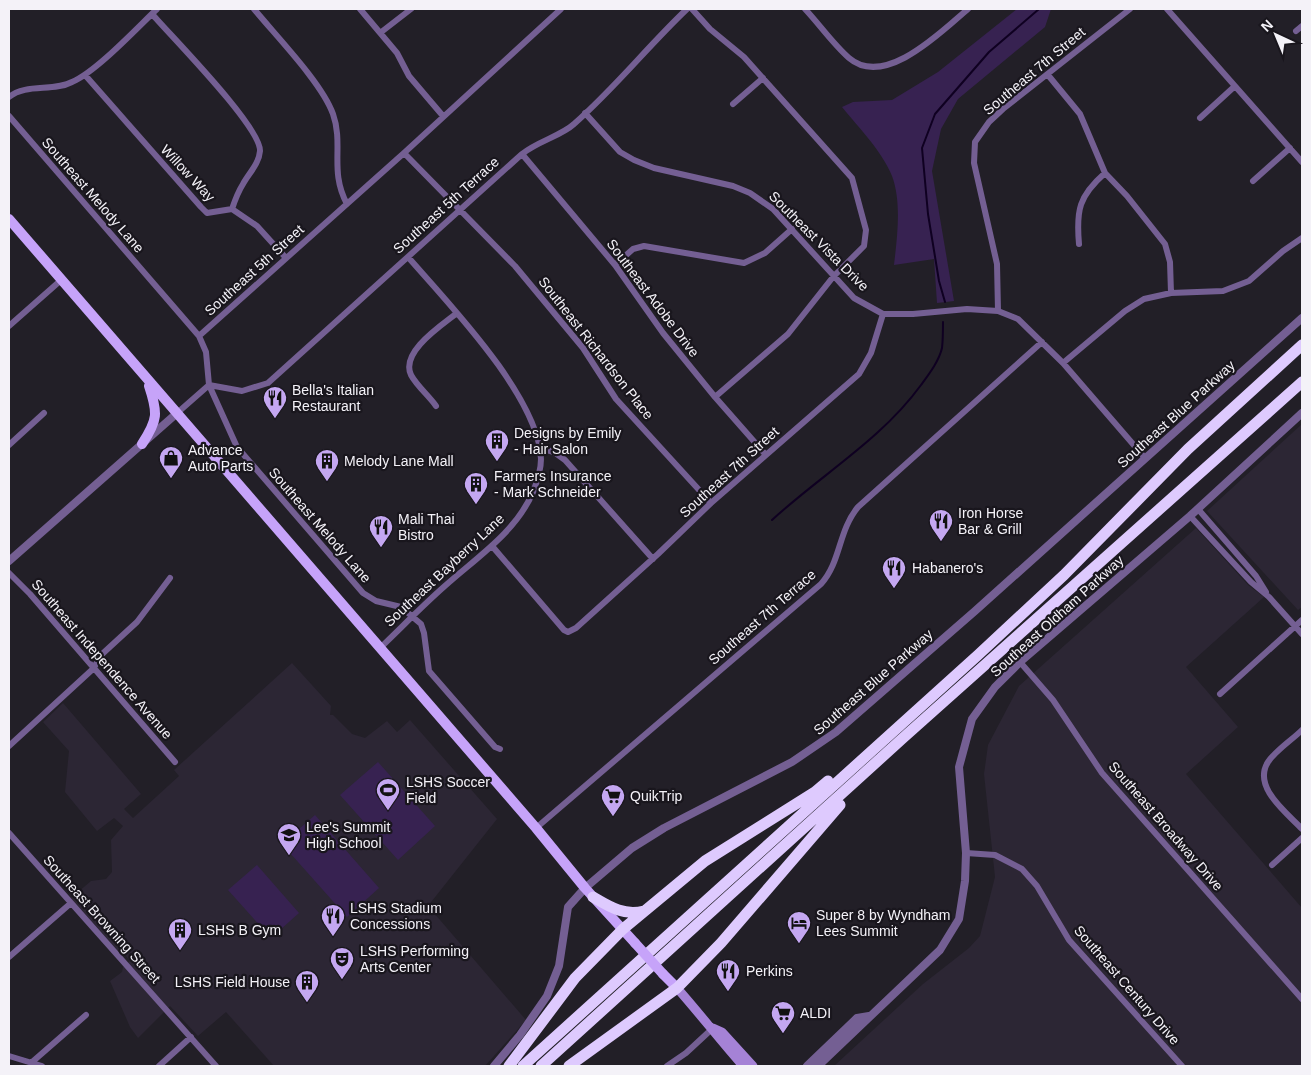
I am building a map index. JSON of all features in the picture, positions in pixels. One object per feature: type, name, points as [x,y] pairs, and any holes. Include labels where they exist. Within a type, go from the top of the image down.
[{"type":"highway","points":[[523,1066],[993,642],[1069,569],[1188,449],[1302,345]]},
{"type":"highway","points":[[541,1066],[903,738],[1302,382]]},
{"type":"highway","points":[[569,1066],[677,988],[721,943],[833,812],[898,749],[903,738]]},
{"type":"highway","points":[[509,1066],[575,978],[623,929],[705,861],[815,792],[869,748],[878,745]]},
{"type":"highway","points":[[593,897],[614,909],[633,914],[646,910]]},
{"type":"main road","points":[[9,219],[60,281],[536,828],[585,888],[677,988],[742,1066]]},
{"type":"main road","points":[[142,444],[154,423],[156,415],[146,380]]},
{"type":"main road","points":[[712,1028],[722,1032],[753,1066]]},
{"type":"street","points":[[254,9],[321,90],[333,114],[337,134],[336,172],[340,191],[347,204]]},
{"type":"street","points":[[360,9],[397,53],[409,76],[443,116]]},
{"type":"street","points":[[380,33],[411,9]]},
{"type":"street","name":"Southeast 5th Street","points":[[199,336],[404,153],[561,9]]},
{"type":"street","name":"Southeast 5th Terrace","points":[[209,385],[242,391],[268,383],[522,154],[534,145],[573,125],[614,86],[664,30],[687,9]]},
{"type":"street","points":[[692,9],[763,78],[852,178],[866,230],[864,246],[833,277],[788,334],[714,397]]},
{"type":"street","points":[[805,9],[850,59],[873,66],[899,62],[965,10]]},
{"type":"street","name":"Southeast 7th Street","points":[[998,311],[997,264],[974,163],[975,142],[989,122],[1003,109],[1130,9]]},
{"type":"street","points":[[1167,9],[1302,162]]},
{"type":"street","points":[[9,97],[20,91],[67,85],[85,75],[155,11],[241,115],[258,139],[260,150],[256,164],[243,183],[232,209]]},
{"type":"street","points":[[1296,31],[1302,26]]},
{"type":"street","name":"Willow Way","points":[[85,75],[207,213],[232,209],[258,226],[286,258]]},
{"type":"street","points":[[1048,75],[1080,114],[1105,173],[1128,196],[1165,244],[1170,262],[1171,293]]},
{"type":"street","points":[[733,104],[763,78]]},
{"type":"street","points":[[1200,118],[1235,86]]},
{"type":"street","name":"Southeast Vista Drive","points":[[585,113],[620,152],[634,160],[654,168],[734,186],[750,192],[773,210],[792,229],[833,277],[854,298],[883,314],[913,314],[967,309],[998,311],[1018,319],[1063,363],[1145,458]]},
{"type":"street","name":"Southeast Melody Lane","points":[[9,116],[199,336]]},
{"type":"street","points":[[1253,181],[1290,148]]},
{"type":"street","name":"Southeast Richardson Place","points":[[404,153],[515,266],[583,348],[616,399],[711,503]]},
{"type":"street","name":"Southeast Adobe Drive","points":[[522,154],[615,265],[663,333],[714,397],[766,455]]},
{"type":"street","points":[[1079,244],[1078,206],[1094,182],[1105,173]]},
{"type":"street","points":[[615,265],[633,249],[644,246],[744,263],[765,253],[792,229]]},
{"type":"street","points":[[1063,363],[1125,311],[1144,299],[1171,293],[1223,291],[1248,281],[1283,251],[1302,238]]},
{"type":"street","name":"Southeast Bayberry Lane","points":[[380,648],[492,546],[521,513],[532,494],[540,469],[539,448],[527,411],[516,391],[457,313],[408,257]]},
{"type":"street","points":[[9,326],[60,281]]},
{"type":"street","points":[[436,406],[412,376],[410,361],[416,348],[457,313]]},
{"type":"street","name":"Southeast 7th Street","points":[[492,546],[561,626],[568,632],[576,628],[653,559],[711,503],[859,374],[871,353],[883,314]]},
{"type":"street","name":"Southeast Blue Parkway","points":[[494,1066],[532,1019],[552,987],[562,952],[568,907],[585,888],[632,848],[664,828],[787,765],[836,732],[976,611],[1302,318]]},
{"type":"street","points":[[9,562],[209,385],[206,352],[199,336]]},
{"type":"street","name":"Southeast 7th Terrace","points":[[536,828],[821,584],[832,569],[844,529],[858,507],[1042,342]]},
{"type":"street","name":"Southeast Melody Lane","points":[[209,385],[237,447],[363,593],[376,602],[401,607],[414,616]]},
{"type":"street","points":[[9,444],[44,413]]},
{"type":"street","name":"Southeast Oldham Parkway","points":[[818,1066],[940,950],[959,919],[965,881],[966,853],[959,767],[972,722],[995,687],[1020,662],[1198,509],[1302,413]]},
{"type":"street","points":[[539,448],[554,452],[565,460],[653,559]]},
{"type":"street","points":[[1198,509],[1256,576],[1269,597]]},
{"type":"street","points":[[1190,516],[1251,582],[1269,597],[1302,634]]},
{"type":"street","name":"Southeast Independence Avenue","points":[[9,574],[30,594],[175,762]]},
{"type":"street","points":[[9,746],[94,668],[100,656],[137,622],[170,578]]},
{"type":"street","points":[[414,616],[424,632],[427,665],[432,675],[495,747],[500,749]]},
{"type":"street","points":[[1220,694],[1302,620]]},
{"type":"street","name":"Southeast Broadway Drive","points":[[1020,662],[1053,700],[1102,773],[1302,999]]},
{"type":"street","points":[[1302,730],[1268,762],[1264,777],[1268,791],[1302,829]]},
{"type":"street","name":"Southeast Browning Street","points":[[9,833],[216,1066]]},
{"type":"street","points":[[1272,865],[1302,838]]},
{"type":"street","name":"Southeast Century Drive","points":[[966,853],[995,855],[1022,869],[1037,886],[1069,940],[1182,1066]]},
{"type":"street","points":[[9,958],[71,904]]},
{"type":"street","points":[[31,1063],[86,1014]]},
{"type":"street","name":"Southeast Oldham Parkway","points":[[807,1066],[857,1018],[869,1016]]},
{"type":"street","points":[[668,1066],[686,1053],[712,1028]]},
{"type":"street","points":[[159,1066],[191,1037]]},
{"type":"street","points":[[9,1056],[42,1066]]},
{"type":"shaded area","points":[[1017,9],[1051,9],[1045,27],[958,99],[941,129],[932,171],[954,301],[937,303],[934,259],[894,265],[898,209],[892,176],[888,167],[863,131],[842,107],[853,102],[892,100],[938,72]]},
{"type":"shaded area","points":[[1302,424],[1302,607],[1298,610],[1207,511]]},
{"type":"shaded area","points":[[1196,528],[1248,585],[1264,597],[1186,667],[1238,727],[1186,774],[1302,908],[1302,1066],[834,1066],[923,984],[969,948],[980,936],[995,877],[984,774],[988,745],[1019,686]]},
{"type":"shaded area","name":"Lee's Summit High School","points":[[292,663],[331,706],[330,715],[333,715],[352,734],[365,738],[387,721],[397,732],[410,720],[497,819],[428,906],[526,1020],[485,1066],[274,1066],[226,1012],[198,1036],[170,1006],[138,1038],[130,1027],[110,981],[122,972],[123,967],[130,961],[121,950],[117,950],[71,898],[91,881],[106,879],[112,872],[111,840],[123,826],[114,818],[97,831],[65,792],[69,751],[43,722],[63,703],[141,794],[124,809],[133,818],[179,776],[174,770]]},
{"type":"shaded area","name":"LSHS Soccer Field","points":[[378,762],[435,826],[398,860],[340,795]]},
{"type":"shaded area","points":[[315,815],[379,888],[347,917],[282,844]]},
{"type":"shaded area","points":[[257,865],[299,913],[271,938],[228,890]]},
{"type":"waterway","points":[[945,302],[939,281],[928,214],[922,148],[935,114],[989,52],[1039,9]]},
{"type":"waterway","points":[[772,520],[869,440],[905,405],[939,358],[942,348],[943,322]]},
{"type":"place","name":"Bella's Italian Restaurant","points":[[275,419]]},
{"type":"place","name":"Designs by Emily - Hair Salon","points":[[497,462]]},
{"type":"place","name":"Advance Auto Parts","points":[[171,479]]},
{"type":"place","name":"Melody Lane Mall","points":[[327,482]]},
{"type":"place","name":"Farmers Insurance - Mark Schneider","points":[[476,505]]},
{"type":"place","name":"Iron Horse Bar & Grill","points":[[941,542]]},
{"type":"place","name":"Mali Thai Bistro","points":[[381,548]]},
{"type":"place","name":"Habanero's","points":[[894,589]]},
{"type":"place","name":"LSHS Soccer Field","points":[[388,811]]},
{"type":"place","name":"QuikTrip","points":[[613,817]]},
{"type":"place","name":"Lee's Summit High School","points":[[289,856]]},
{"type":"place","name":"LSHS Stadium Concessions","points":[[333,937]]},
{"type":"place","name":"Super 8 by Wyndham Lees Summit","points":[[799,944]]},
{"type":"place","name":"LSHS B Gym","points":[[180,951]]},
{"type":"place","name":"LSHS Performing Arts Center","points":[[342,980]]},
{"type":"place","name":"Perkins","points":[[728,992]]},
{"type":"place","name":"LSHS Field House","points":[[307,1003]]},
{"type":"place","name":"ALDI","points":[[783,1034]]}]
